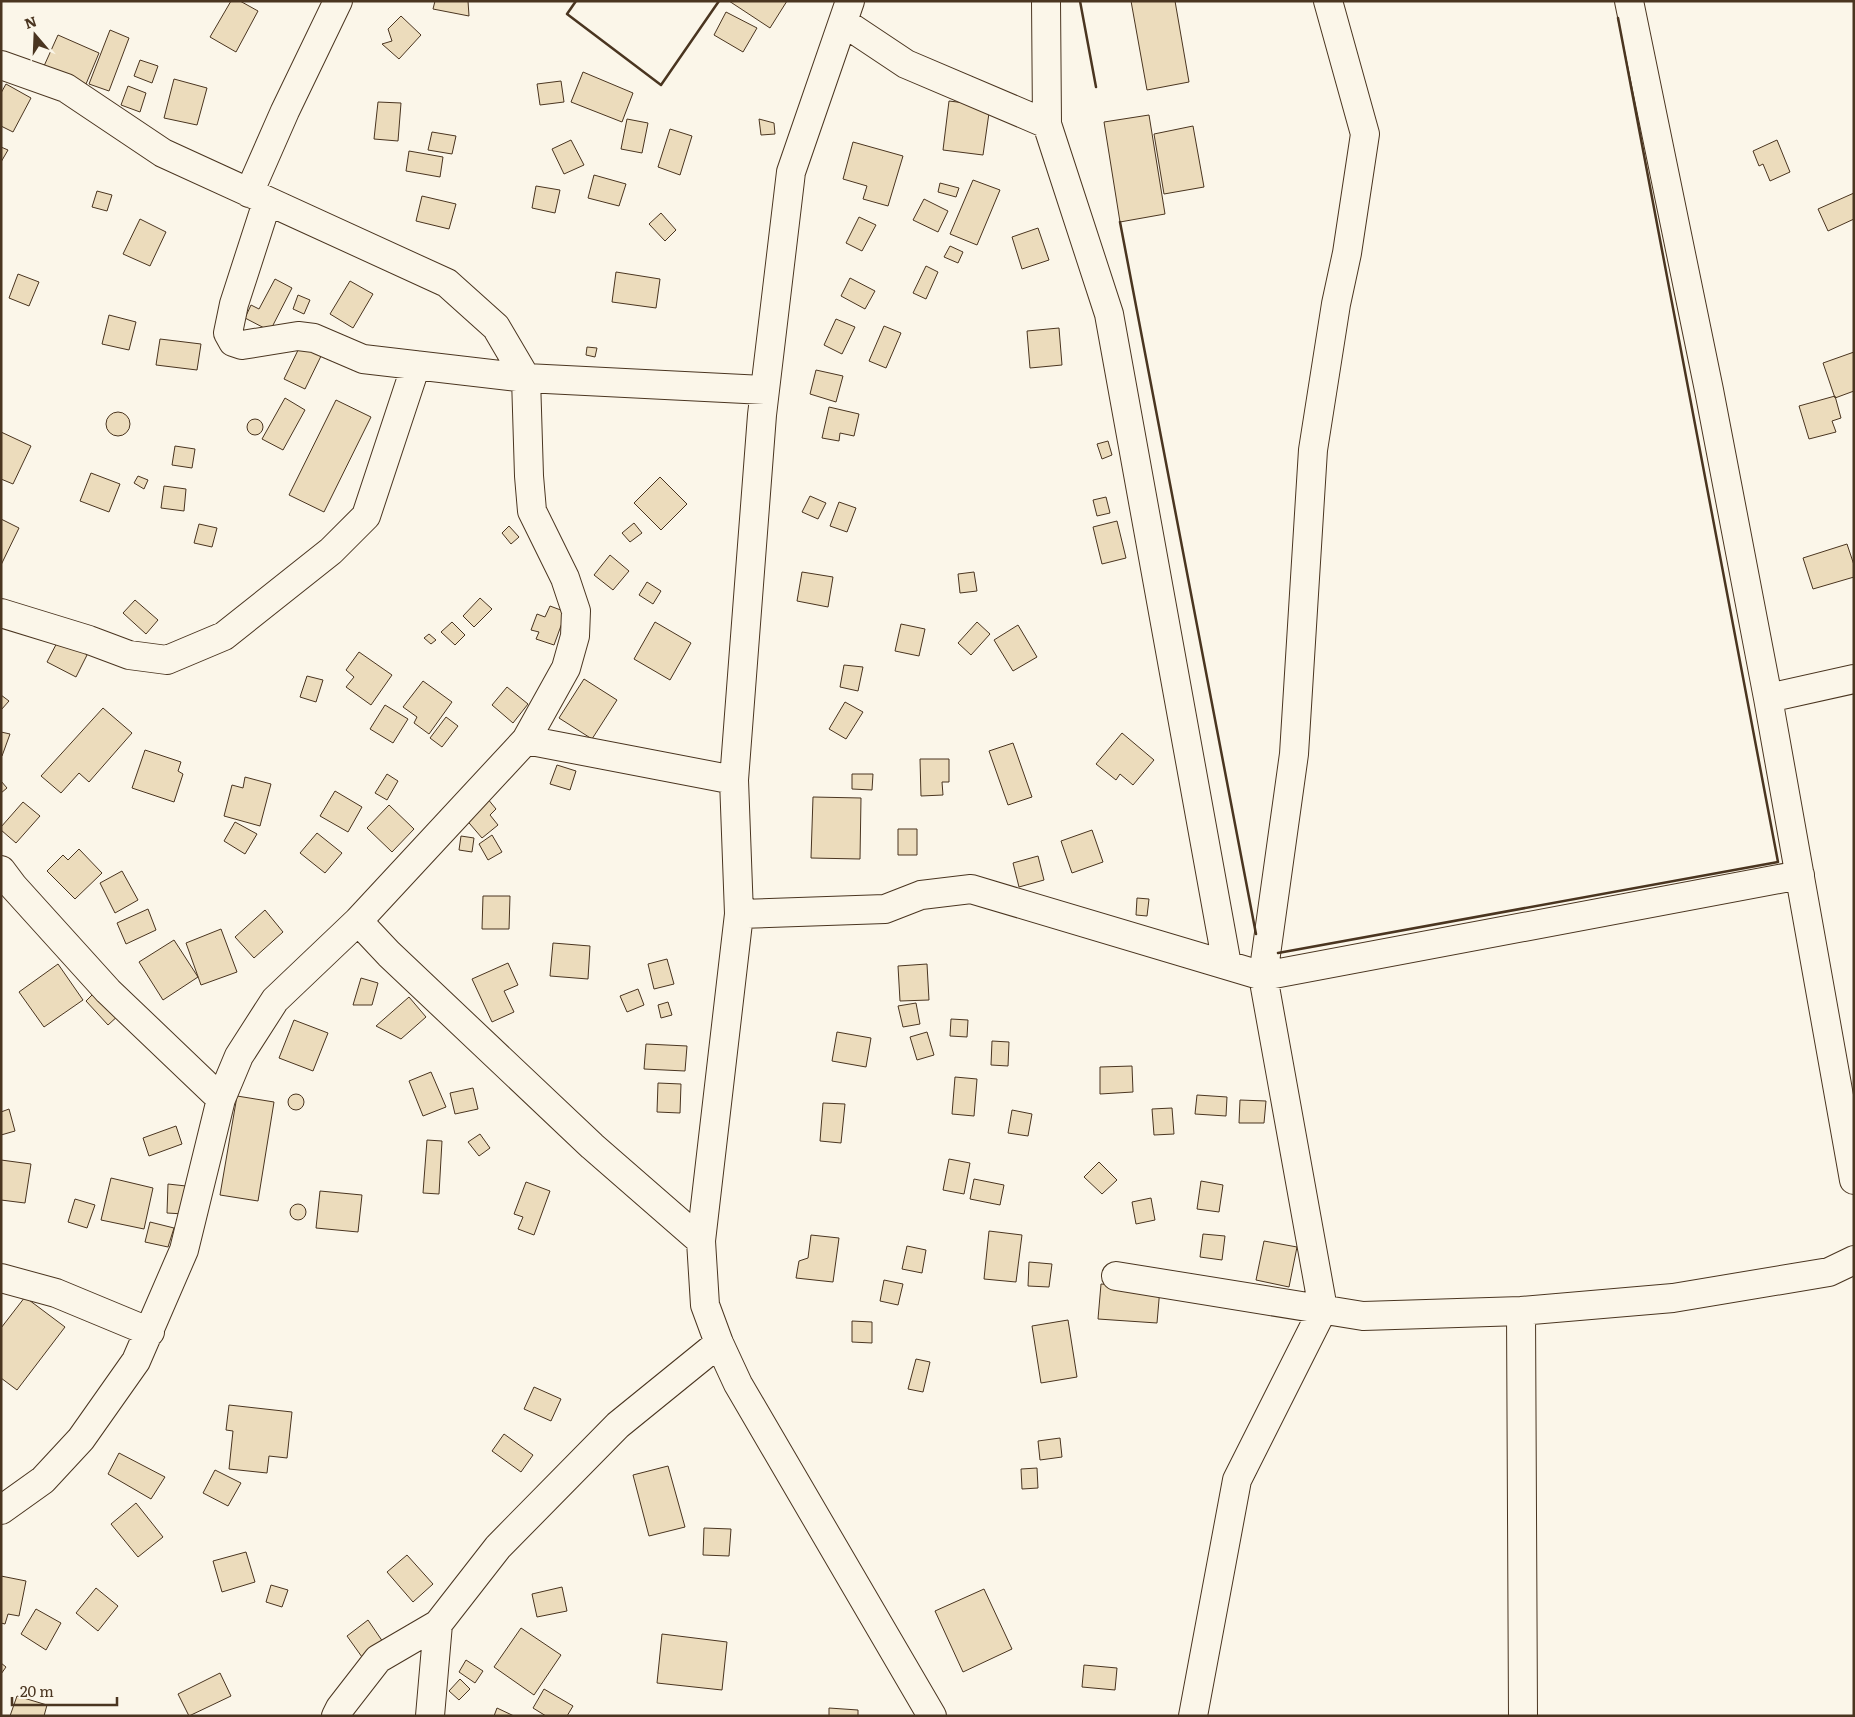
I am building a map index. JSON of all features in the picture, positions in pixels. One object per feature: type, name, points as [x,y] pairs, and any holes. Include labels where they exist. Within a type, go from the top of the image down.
[{"type":"street","points":[[338,1],[285,111],[258,198],[228,333],[233,342],[242,345],[298,336],[314,338],[363,360],[526,378],[765,390]]},
{"type":"street","points":[[1046,1],[1048,124],[1109,314],[1227,965]]},
{"type":"street","points":[[1193,1716],[1238,1480],[1323,1309],[1263,976],[1294,754],[1313,450],[1336,304],[1347,253],[1365,134],[1328,1]]},
{"type":"street","points":[[1629,1],[1705,371],[1768,698],[1853,1168]]},
{"type":"street","points":[[932,1716],[738,1384],[719,1343],[705,1305],[701,1241],[739,914],[734,780],[765,390],[791,172],[846,11],[906,64],[1048,124]]},
{"type":"street","points":[[1,65],[66,88],[163,153],[258,198],[447,282],[496,327],[526,378],[528,476],[532,511],[565,578],[576,611],[575,636],[566,668],[526,740],[358,921],[275,1000],[239,1056],[221,1099],[184,1250],[136,1361],[81,1439],[43,1480],[1,1510]]},
{"type":"street","points":[[1,613],[89,640],[129,655],[167,660],[224,636],[331,551],[366,516],[416,365]]},
{"type":"street","points":[[1768,698],[1854,679]]},
{"type":"street","points":[[526,740],[734,780]]},
{"type":"street","points":[[1,870],[12,886],[108,991],[221,1099]]},
{"type":"street","points":[[739,914],[885,909],[921,896],[971,889],[1263,976],[1800,875]]},
{"type":"street","points":[[358,921],[390,954],[592,1146],[701,1241]]},
{"type":"street","points":[[1116,1276],[1363,1316],[1521,1311],[1673,1298],[1829,1272],[1854,1260]]},
{"type":"street","points":[[1,1278],[56,1293],[150,1332]]},
{"type":"street","points":[[1521,1311],[1523,1716]]},
{"type":"street","points":[[336,1716],[378,1660],[438,1624],[498,1547],[618,1425],[719,1343]]},
{"type":"street","points":[[430,1716],[438,1624]]},
{"type":"building","points":[[231,1],[240,1],[258,11],[236,52],[210,37]]},
{"type":"building","points":[[435,1],[468,1],[469,16],[433,9]]},
{"type":"building","points":[[729,1],[787,1],[770,28]]},
{"type":"building","points":[[1131,1],[1175,1],[1189,82],[1147,90]]},
{"type":"building","points":[[726,12],[757,28],[743,52],[714,35]]},
{"type":"building","points":[[401,16],[421,35],[399,59],[382,44],[392,41],[388,29]]},
{"type":"building","points":[[110,30],[129,38],[109,91],[89,84]]},
{"type":"building","points":[[58,35],[99,53],[86,84],[44,66]]},
{"type":"building","points":[[140,60],[158,66],[152,83],[134,76]]},
{"type":"building","points":[[583,72],[633,93],[622,122],[571,102]]},
{"type":"building","points":[[174,79],[207,88],[197,125],[164,118]]},
{"type":"building","points":[[561,81],[564,102],[540,105],[537,84]]},
{"type":"building","points":[[6,84],[31,98],[13,132],[1,126],[1,93]]},
{"type":"building","points":[[128,86],[146,93],[140,112],[121,105]]},
{"type":"building","points":[[949,101],[990,106],[983,155],[943,150]]},
{"type":"building","points":[[378,102],[401,103],[398,141],[374,139]]},
{"type":"building","points":[[1149,115],[1165,214],[1120,222],[1104,122]]},
{"type":"building","points":[[627,119],[648,123],[642,153],[621,149]]},
{"type":"building","points":[[759,119],[774,123],[775,134],[761,135]]},
{"type":"building","points":[[1193,126],[1204,187],[1164,194],[1154,134]]},
{"type":"building","points":[[670,129],[692,136],[680,175],[658,167]]},
{"type":"building","points":[[432,132],[456,136],[452,154],[428,150]]},
{"type":"building","points":[[571,140],[584,165],[564,174],[552,149]]},
{"type":"building","points":[[1777,140],[1790,172],[1770,181],[1763,164],[1759,166],[1753,151]]},
{"type":"building","points":[[853,142],[903,156],[888,206],[863,199],[867,186],[843,179]]},
{"type":"building","points":[[1,147],[8,150],[1,162]]},
{"type":"building","points":[[409,151],[443,157],[440,177],[406,171]]},
{"type":"building","points":[[594,175],[626,184],[619,206],[588,198]]},
{"type":"building","points":[[973,180],[1000,190],[977,245],[950,234]]},
{"type":"building","points":[[940,183],[959,188],[956,197],[938,192]]},
{"type":"building","points":[[536,186],[560,190],[555,213],[532,208]]},
{"type":"building","points":[[97,191],[112,195],[107,211],[92,207]]},
{"type":"building","points":[[1854,193],[1854,219],[1828,231],[1818,209]]},
{"type":"building","points":[[422,196],[456,204],[449,229],[416,221]]},
{"type":"building","points":[[924,199],[948,211],[938,232],[913,220]]},
{"type":"building","points":[[661,213],[676,230],[665,241],[649,224]]},
{"type":"building","points":[[859,217],[876,225],[862,251],[846,243]]},
{"type":"building","points":[[140,219],[166,232],[150,266],[123,254]]},
{"type":"building","points":[[1038,228],[1049,260],[1022,269],[1012,237]]},
{"type":"building","points":[[950,246],[963,252],[958,263],[944,257]]},
{"type":"building","points":[[926,266],[938,272],[926,299],[913,293]]},
{"type":"building","points":[[616,272],[660,279],[656,308],[612,302]]},
{"type":"building","points":[[18,274],[39,282],[29,306],[9,298]]},
{"type":"building","points":[[850,278],[875,291],[865,309],[841,296]]},
{"type":"building","points":[[275,279],[292,288],[270,331],[245,318],[251,305],[259,309]]},
{"type":"building","points":[[350,281],[373,294],[353,328],[330,314]]},
{"type":"building","points":[[298,295],[310,300],[304,314],[293,309]]},
{"type":"building","points":[[109,315],[136,322],[129,350],[102,344]]},
{"type":"building","points":[[836,319],[855,327],[842,354],[824,345]]},
{"type":"building","points":[[884,326],[901,333],[886,368],[869,361]]},
{"type":"building","points":[[1059,328],[1062,365],[1030,368],[1027,331]]},
{"type":"building","points":[[160,339],[201,344],[197,370],[156,365]]},
{"type":"building","points":[[301,344],[322,354],[305,389],[284,379]]},
{"type":"building","points":[[587,347],[597,348],[595,357],[586,355]]},
{"type":"building","points":[[1854,352],[1854,391],[1835,398],[1823,363]]},
{"type":"building","points":[[816,370],[843,376],[836,402],[810,394]]},
{"type":"building","points":[[1835,396],[1841,418],[1832,421],[1836,432],[1809,439],[1799,406]]},
{"type":"building","points":[[285,398],[305,410],[283,450],[262,439]]},
{"type":"building","points":[[336,400],[371,417],[324,512],[289,495]]},
{"type":"building","points":[[829,407],[859,414],[854,436],[840,433],[839,441],[822,438]]},
{"type":"building","points":[[118,412],[126,416],[130,424],[126,432],[118,436],[110,432],[106,424],[110,416]]},
{"type":"building","points":[[255,419],[263,427],[255,435],[247,427]]},
{"type":"building","points":[[1,432],[31,446],[13,484],[1,479]]},
{"type":"building","points":[[1108,441],[1112,455],[1102,459],[1097,444]]},
{"type":"building","points":[[175,446],[195,449],[192,468],[172,465]]},
{"type":"building","points":[[91,473],[120,484],[109,512],[80,501]]},
{"type":"building","points":[[138,476],[148,480],[144,489],[134,483]]},
{"type":"building","points":[[660,477],[687,504],[661,530],[634,503]]},
{"type":"building","points":[[164,486],[186,489],[184,511],[161,508]]},
{"type":"building","points":[[810,496],[826,503],[818,519],[802,512]]},
{"type":"building","points":[[1106,497],[1110,513],[1097,516],[1093,500]]},
{"type":"building","points":[[839,502],[856,508],[847,532],[830,526]]},
{"type":"building","points":[[1,519],[19,528],[1,565]]},
{"type":"building","points":[[1117,521],[1126,558],[1102,564],[1093,527]]},
{"type":"building","points":[[634,523],[642,533],[630,542],[622,533]]},
{"type":"building","points":[[199,524],[217,528],[212,547],[194,543]]},
{"type":"building","points":[[509,526],[519,537],[511,544],[502,533]]},
{"type":"building","points":[[1847,544],[1854,565],[1854,577],[1813,589],[1803,558]]},
{"type":"building","points":[[610,555],[629,571],[613,590],[594,575]]},
{"type":"building","points":[[802,572],[833,577],[828,607],[797,601]]},
{"type":"building","points":[[974,572],[977,591],[960,593],[958,574]]},
{"type":"building","points":[[647,582],[661,591],[653,604],[639,595]]},
{"type":"building","points":[[480,598],[492,609],[474,627],[463,616]]},
{"type":"building","points":[[135,600],[158,620],[146,634],[123,613]]},
{"type":"building","points":[[550,606],[566,612],[554,645],[536,639],[539,632],[531,630],[537,614],[545,617]]},
{"type":"building","points":[[452,622],[465,635],[455,645],[441,632]]},
{"type":"building","points":[[655,622],[691,643],[670,680],[634,659]]},
{"type":"building","points":[[977,622],[990,634],[971,655],[958,643]]},
{"type":"building","points":[[901,624],[925,629],[919,656],[895,651]]},
{"type":"building","points":[[1018,625],[1037,657],[1013,671],[994,640]]},
{"type":"building","points":[[429,634],[436,640],[431,644],[424,638]]},
{"type":"building","points":[[61,635],[90,649],[76,677],[47,662]]},
{"type":"building","points":[[359,652],[392,675],[371,705],[346,687],[354,677],[346,670]]},
{"type":"building","points":[[844,665],[863,667],[858,691],[840,687]]},
{"type":"building","points":[[307,676],[323,680],[316,702],[300,697]]},
{"type":"building","points":[[584,679],[617,700],[592,739],[559,718]]},
{"type":"building","points":[[423,681],[452,702],[429,734],[414,723],[417,717],[403,707]]},
{"type":"building","points":[[507,687],[528,704],[513,723],[492,705]]},
{"type":"building","points":[[1,695],[9,701],[1,710]]},
{"type":"building","points":[[845,702],[863,712],[846,739],[829,729]]},
{"type":"building","points":[[385,705],[408,719],[393,743],[370,729]]},
{"type":"building","points":[[103,708],[132,733],[89,782],[79,773],[61,793],[41,776]]},
{"type":"building","points":[[446,717],[458,726],[442,747],[430,738]]},
{"type":"building","points":[[1,732],[10,734],[2,756],[1,756]]},
{"type":"building","points":[[1122,733],[1154,760],[1133,785],[1120,774],[1116,780],[1096,764]]},
{"type":"building","points":[[1013,743],[1032,797],[1008,805],[989,751]]},
{"type":"building","points":[[145,750],[181,762],[178,771],[183,774],[174,802],[132,788]]},
{"type":"building","points":[[920,759],[949,759],[949,782],[942,782],[943,795],[921,796]]},
{"type":"building","points":[[557,765],[576,771],[570,790],[550,784]]},
{"type":"building","points":[[387,774],[398,781],[387,800],[375,793]]},
{"type":"building","points":[[852,774],[873,774],[872,790],[852,789]]},
{"type":"building","points":[[245,777],[271,784],[260,826],[224,816],[232,785],[243,788]]},
{"type":"building","points":[[1,781],[7,788],[1,793]]},
{"type":"building","points":[[335,791],[362,807],[348,832],[320,816]]},
{"type":"building","points":[[813,797],[861,798],[860,859],[811,858]]},
{"type":"building","points":[[487,798],[496,809],[490,815],[498,825],[482,838],[464,817]]},
{"type":"building","points":[[23,802],[40,816],[16,843],[1,830],[1,827]]},
{"type":"building","points":[[389,805],[414,829],[392,852],[367,828]]},
{"type":"building","points":[[235,822],[257,834],[245,854],[224,841]]},
{"type":"building","points":[[898,829],[917,829],[917,855],[898,855]]},
{"type":"building","points":[[1092,830],[1103,862],[1072,873],[1061,841]]},
{"type":"building","points":[[317,833],[342,853],[325,873],[300,853]]},
{"type":"building","points":[[492,835],[502,852],[488,860],[479,844]]},
{"type":"building","points":[[461,836],[474,838],[472,852],[459,850]]},
{"type":"building","points":[[79,849],[102,873],[75,899],[47,871],[63,855],[68,860]]},
{"type":"building","points":[[1038,856],[1044,880],[1019,887],[1013,863]]},
{"type":"building","points":[[122,871],[138,900],[115,913],[100,883]]},
{"type":"building","points":[[483,896],[510,896],[509,929],[482,929]]},
{"type":"building","points":[[1137,898],[1149,899],[1147,916],[1136,915]]},
{"type":"building","points":[[148,909],[156,930],[126,944],[117,923]]},
{"type":"building","points":[[265,910],[283,932],[254,958],[235,937]]},
{"type":"building","points":[[221,929],[237,972],[201,985],[186,943]]},
{"type":"building","points":[[174,940],[198,977],[163,1000],[139,962]]},
{"type":"building","points":[[553,943],[590,946],[588,979],[550,976]]},
{"type":"building","points":[[667,959],[674,984],[654,989],[648,964]]},
{"type":"building","points":[[508,963],[518,985],[504,991],[514,1012],[492,1022],[472,979]]},
{"type":"building","points":[[58,964],[83,1000],[44,1027],[19,992]]},
{"type":"building","points":[[927,964],[929,1000],[900,1001],[898,966]]},
{"type":"building","points":[[361,978],[378,983],[372,1005],[353,1005]]},
{"type":"building","points":[[638,989],[644,1005],[627,1012],[620,996]]},
{"type":"building","points":[[97,990],[120,1014],[108,1025],[86,1001]]},
{"type":"building","points":[[409,997],[426,1017],[401,1039],[376,1026]]},
{"type":"building","points":[[668,1002],[672,1015],[661,1018],[658,1005]]},
{"type":"building","points":[[916,1003],[920,1024],[903,1027],[898,1006]]},
{"type":"building","points":[[951,1019],[968,1020],[967,1037],[950,1036]]},
{"type":"building","points":[[294,1020],[328,1033],[313,1071],[279,1058]]},
{"type":"building","points":[[837,1032],[871,1038],[866,1067],[832,1061]]},
{"type":"building","points":[[927,1032],[934,1055],[917,1060],[910,1037]]},
{"type":"building","points":[[992,1041],[1009,1042],[1008,1066],[991,1065]]},
{"type":"building","points":[[646,1044],[687,1046],[685,1071],[644,1069]]},
{"type":"building","points":[[1132,1066],[1133,1092],[1100,1094],[1100,1067]]},
{"type":"building","points":[[431,1072],[446,1107],[423,1116],[409,1081]]},
{"type":"building","points":[[955,1077],[977,1079],[974,1116],[952,1114]]},
{"type":"building","points":[[658,1083],[681,1084],[680,1113],[657,1112]]},
{"type":"building","points":[[473,1088],[478,1109],[455,1114],[450,1093]]},
{"type":"building","points":[[296,1094],[302,1096],[304,1102],[302,1108],[296,1110],[290,1108],[288,1102],[290,1096]]},
{"type":"building","points":[[1197,1095],[1227,1097],[1226,1116],[1195,1114]]},
{"type":"building","points":[[237,1096],[274,1102],[258,1201],[220,1195]]},
{"type":"building","points":[[1240,1100],[1266,1101],[1264,1123],[1239,1123]]},
{"type":"building","points":[[823,1103],[845,1104],[841,1143],[820,1141]]},
{"type":"building","points":[[1172,1108],[1174,1134],[1154,1135],[1152,1109]]},
{"type":"building","points":[[9,1109],[15,1131],[1,1135],[1,1112]]},
{"type":"building","points":[[1012,1110],[1032,1114],[1028,1136],[1008,1133]]},
{"type":"building","points":[[176,1126],[182,1144],[149,1156],[143,1138]]},
{"type":"building","points":[[480,1134],[490,1148],[479,1156],[468,1142]]},
{"type":"building","points":[[427,1140],[442,1141],[439,1194],[423,1193]]},
{"type":"building","points":[[949,1159],[970,1163],[964,1194],[943,1190]]},
{"type":"building","points":[[1,1160],[31,1164],[25,1203],[1,1200]]},
{"type":"building","points":[[1099,1162],[1117,1180],[1102,1194],[1084,1177]]},
{"type":"building","points":[[111,1178],[153,1188],[144,1229],[101,1220]]},
{"type":"building","points":[[974,1179],[1004,1185],[1000,1205],[970,1199]]},
{"type":"building","points":[[1201,1181],[1223,1185],[1219,1212],[1197,1209]]},
{"type":"building","points":[[526,1182],[550,1191],[534,1235],[518,1229],[523,1217],[514,1214]]},
{"type":"building","points":[[168,1184],[186,1186],[184,1214],[167,1213]]},
{"type":"building","points":[[320,1191],[362,1195],[358,1232],[316,1228]]},
{"type":"building","points":[[1151,1198],[1155,1220],[1136,1224],[1132,1202]]},
{"type":"building","points":[[75,1199],[95,1205],[87,1228],[68,1222]]},
{"type":"building","points":[[298,1204],[304,1206],[306,1212],[304,1218],[298,1220],[292,1218],[290,1212],[292,1206]]},
{"type":"building","points":[[150,1222],[174,1228],[168,1247],[145,1242]]},
{"type":"building","points":[[989,1231],[1022,1235],[1016,1282],[984,1279]]},
{"type":"building","points":[[1203,1234],[1225,1236],[1222,1260],[1200,1257]]},
{"type":"building","points":[[811,1235],[839,1238],[833,1282],[796,1278],[799,1261],[808,1258]]},
{"type":"building","points":[[1264,1241],[1297,1247],[1289,1287],[1256,1280]]},
{"type":"building","points":[[907,1246],[926,1250],[922,1273],[902,1269]]},
{"type":"building","points":[[1029,1262],[1052,1264],[1049,1287],[1028,1286]]},
{"type":"building","points":[[884,1280],[903,1284],[898,1305],[880,1301]]},
{"type":"building","points":[[1101,1284],[1160,1288],[1157,1323],[1098,1319]]},
{"type":"building","points":[[25,1297],[65,1327],[17,1390],[1,1378],[1,1328]]},
{"type":"building","points":[[1068,1320],[1077,1377],[1041,1383],[1032,1326]]},
{"type":"building","points":[[852,1321],[872,1322],[872,1343],[852,1342]]},
{"type":"building","points":[[916,1359],[930,1362],[923,1392],[908,1389]]},
{"type":"building","points":[[534,1387],[561,1399],[551,1421],[524,1409]]},
{"type":"building","points":[[229,1405],[292,1412],[287,1458],[269,1456],[267,1473],[229,1469],[233,1431],[226,1430]]},
{"type":"building","points":[[504,1434],[533,1455],[521,1472],[492,1451]]},
{"type":"building","points":[[1060,1438],[1062,1457],[1040,1460],[1038,1441]]},
{"type":"building","points":[[119,1453],[165,1477],[151,1499],[108,1474]]},
{"type":"building","points":[[668,1466],[685,1527],[649,1536],[633,1475]]},
{"type":"building","points":[[1037,1468],[1038,1488],[1022,1489],[1021,1469]]},
{"type":"building","points":[[215,1470],[241,1483],[228,1506],[203,1493]]},
{"type":"building","points":[[136,1503],[163,1537],[138,1557],[111,1524]]},
{"type":"building","points":[[704,1528],[731,1529],[729,1556],[703,1555]]},
{"type":"building","points":[[246,1552],[255,1582],[222,1592],[213,1561]]},
{"type":"building","points":[[407,1555],[433,1584],[413,1602],[387,1572]]},
{"type":"building","points":[[1,1576],[26,1581],[19,1616],[8,1614],[5,1624],[1,1623]]},
{"type":"building","points":[[271,1585],[288,1590],[282,1607],[266,1602]]},
{"type":"building","points":[[562,1587],[567,1611],[537,1617],[532,1594]]},
{"type":"building","points":[[96,1588],[118,1606],[98,1631],[76,1613]]},
{"type":"building","points":[[984,1589],[1012,1649],[963,1672],[935,1611]]},
{"type":"building","points":[[36,1609],[61,1623],[46,1650],[21,1634]]},
{"type":"building","points":[[368,1620],[383,1642],[362,1657],[347,1636]]},
{"type":"building","points":[[521,1628],[561,1655],[534,1695],[494,1667]]},
{"type":"building","points":[[662,1634],[727,1642],[722,1690],[657,1683]]},
{"type":"building","points":[[466,1660],[483,1671],[475,1683],[459,1672]]},
{"type":"building","points":[[1,1663],[6,1667],[1,1674]]},
{"type":"building","points":[[1084,1665],[1117,1668],[1115,1690],[1082,1687]]},
{"type":"building","points":[[220,1673],[231,1696],[189,1716],[178,1694]]},
{"type":"building","points":[[460,1679],[470,1689],[459,1700],[449,1691]]},
{"type":"building","points":[[544,1689],[573,1706],[567,1716],[546,1716],[533,1708]]},
{"type":"building","points":[[17,1696],[47,1705],[44,1716],[10,1716]]},
{"type":"building","points":[[497,1708],[514,1716],[494,1716]]},
{"type":"building","points":[[829,1708],[858,1710],[858,1716],[829,1716]]},
{"type":"wall","points":[[576,1],[567,14],[661,85],[719,1]]},
{"type":"wall","points":[[1080,1],[1096,87]]},
{"type":"wall","points":[[1278,953],[1778,862],[1618,18]]},
{"type":"wall","points":[[1120,222],[1256,934]]}]
